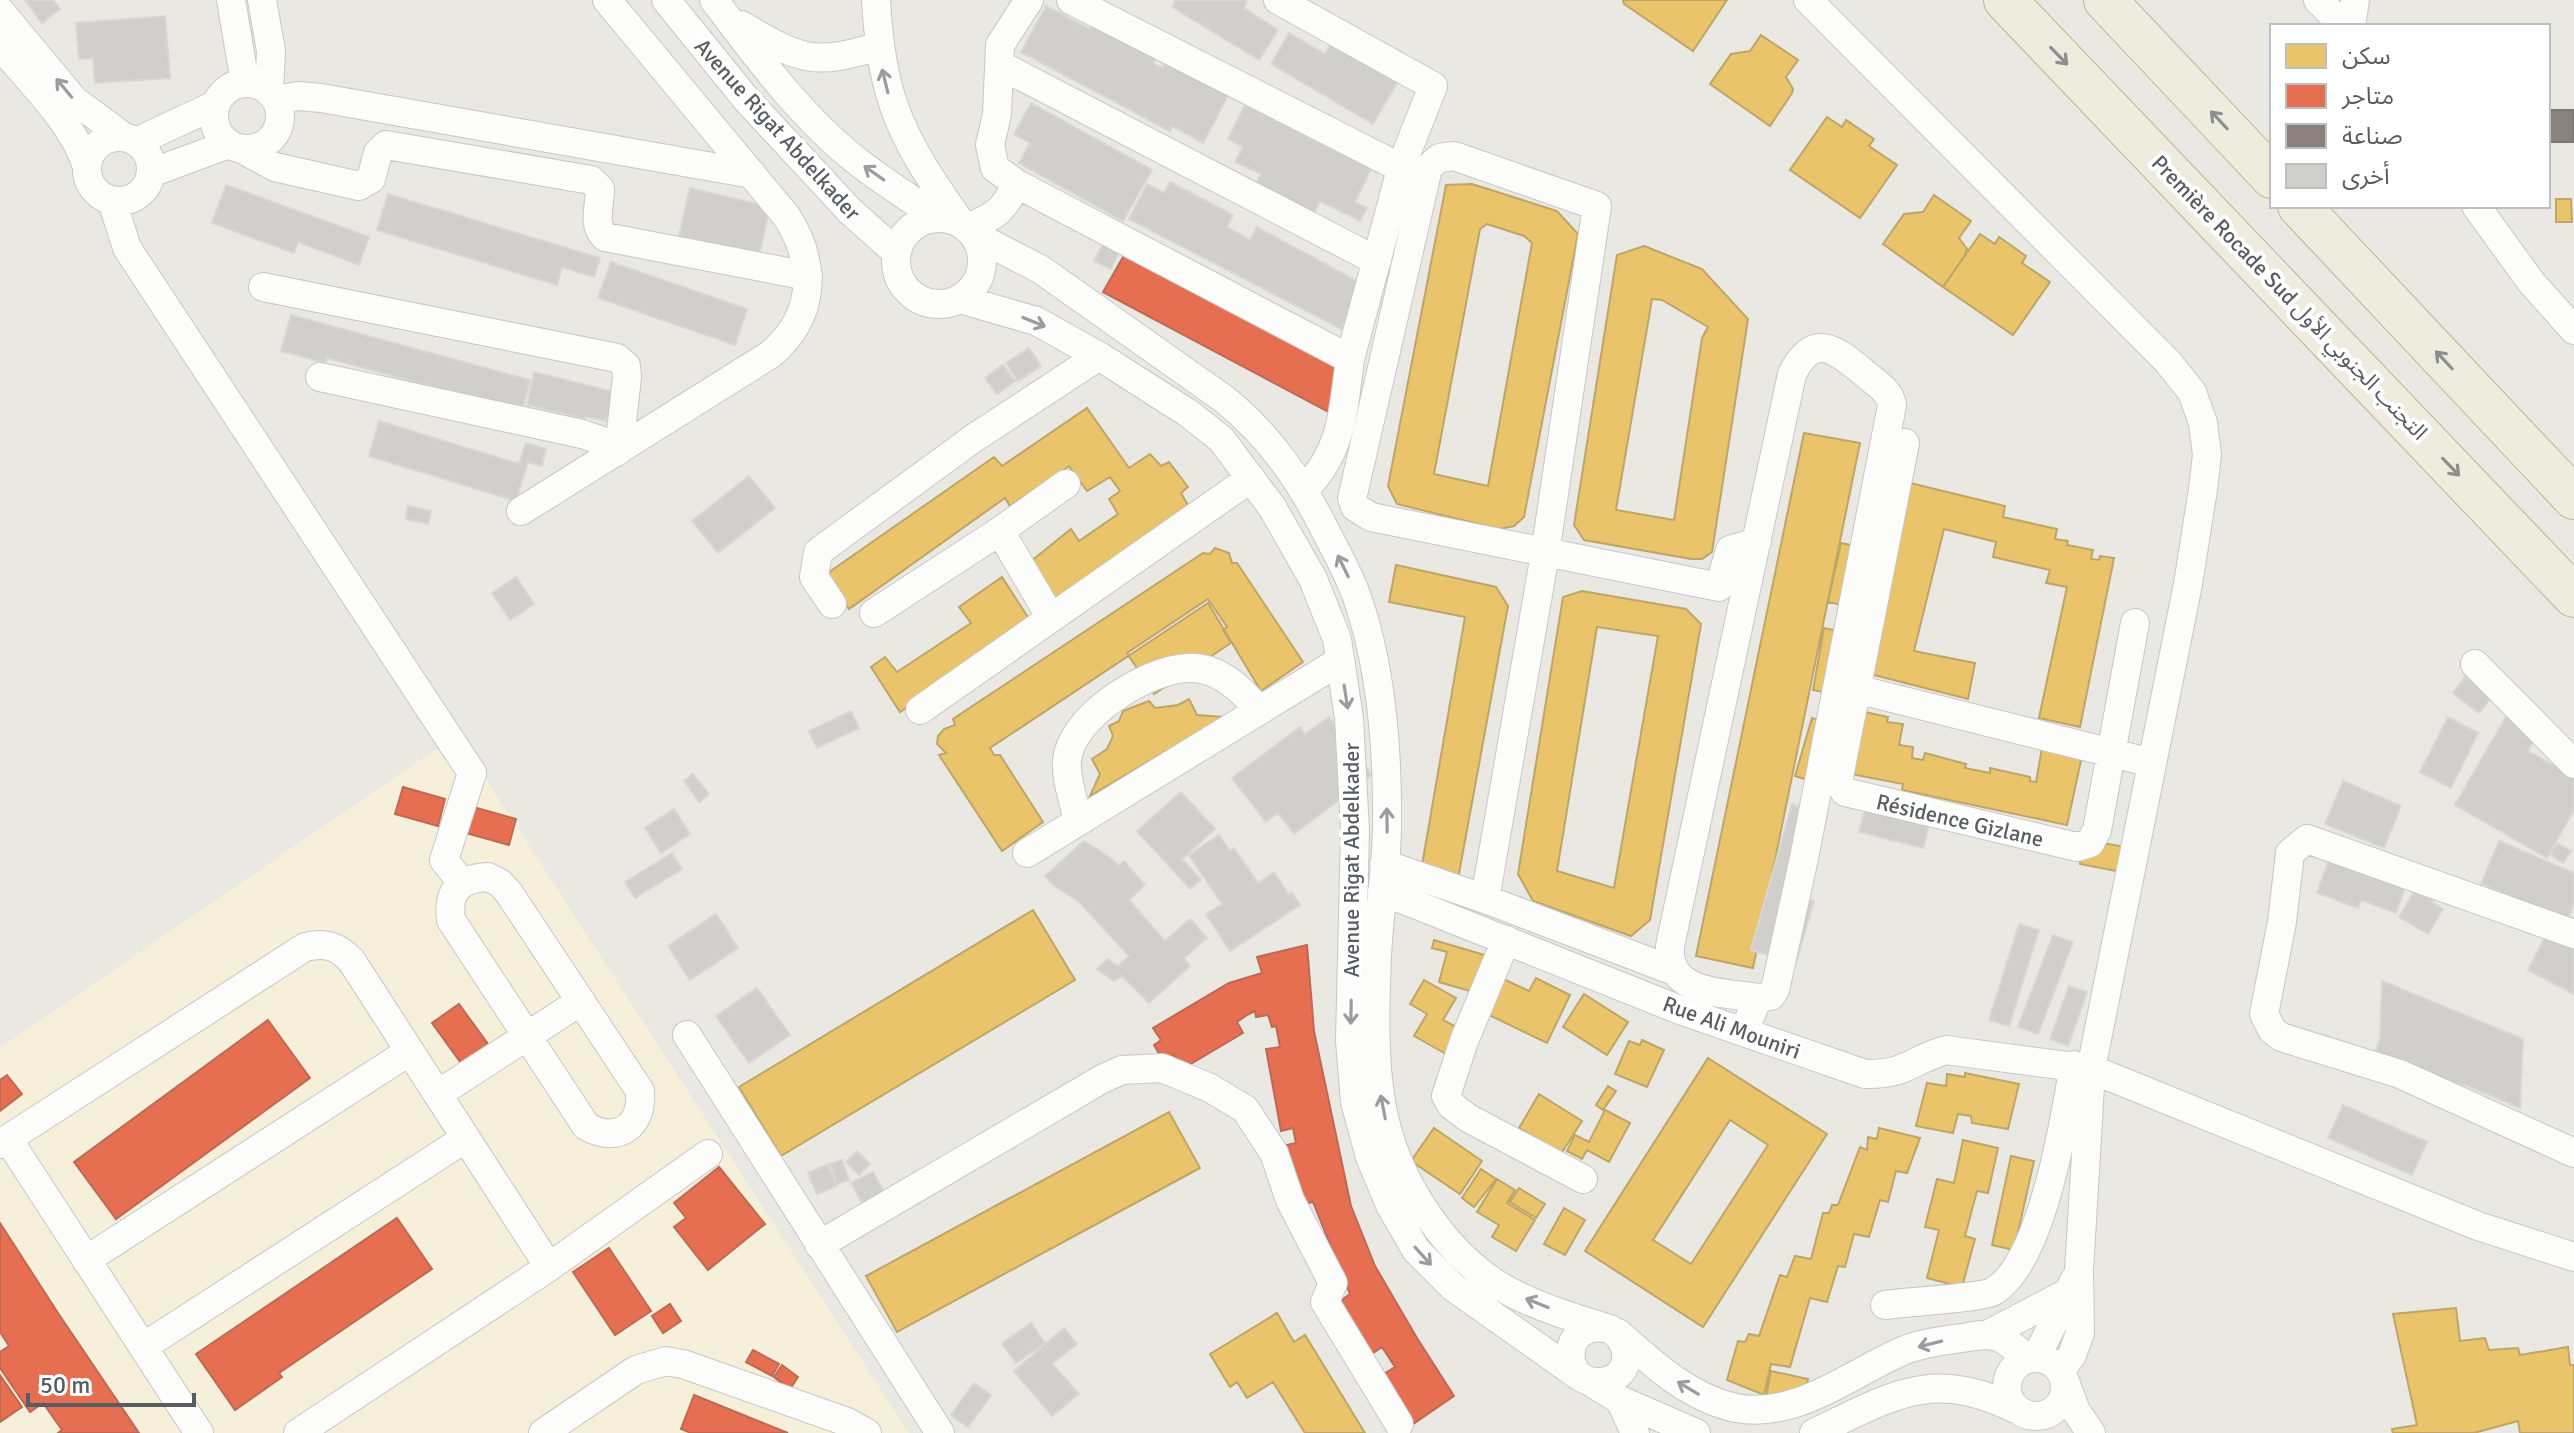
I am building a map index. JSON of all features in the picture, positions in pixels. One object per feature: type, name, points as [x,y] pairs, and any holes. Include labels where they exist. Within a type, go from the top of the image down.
[{"type":"highway","name":"Première Rocade Sud التجنب الجنوبي الأول","points":[[2005,0],[2574,596]]},
{"type":"highway","points":[[2105,0],[2270,175]]},
{"type":"highway","points":[[2301,208],[2574,498]]},
{"type":"street","points":[[151,173],[236,146],[262,145],[276,131],[279,121],[264,92],[231,0]]},
{"type":"street","points":[[262,0],[271,51],[264,92]]},
{"type":"street","points":[[521,511],[758,362],[782,344],[804,305],[808,276],[798,235],[752,174],[607,0]]},
{"type":"street","name":"Avenue Rigat Abdelkader","points":[[666,0],[746,99],[850,211],[896,252]]},
{"type":"street","points":[[876,0],[879,46],[890,100],[907,141],[960,226],[982,254],[982,265],[975,284],[960,299],[936,304],[914,295],[899,276],[896,252],[900,241],[916,224],[960,226],[991,218],[1005,208],[1017,184]]},
{"type":"street","points":[[1029,0],[1000,45],[997,114],[990,145],[995,168],[1017,184],[1350,359]]},
{"type":"street","points":[[1071,0],[1401,168]]},
{"type":"street","points":[[1278,0],[1433,86],[1401,168],[1350,359],[1340,431],[1333,452],[1305,489]]},
{"type":"street","points":[[1808,0],[2168,362],[2192,392],[2203,423],[2207,455],[2188,584],[2152,763],[2082,1067],[2033,1232],[2016,1268],[1992,1293],[1885,1305]]},
{"type":"street","points":[[2318,0],[2342,24]]},
{"type":"street","points":[[2351,24],[2355,0]]},
{"type":"street","points":[[720,8],[786,51],[800,56],[831,59],[879,46]]},
{"type":"street","points":[[720,8],[767,67],[830,137],[865,168],[960,226],[1040,269],[1224,399],[1251,421],[1305,489],[1359,603],[1375,666],[1386,765],[1387,833],[1377,956],[1382,1108],[1395,1151],[1420,1205],[1449,1243],[1512,1293],[1613,1330],[1683,1386],[1706,1399],[1738,1408],[1773,1408],[1806,1400],[1900,1352],[1943,1340],[1987,1335],[2002,1338],[2047,1367],[2091,1433]]},
{"type":"street","points":[[0,11],[74,100],[148,155],[151,173],[142,192],[133,199],[112,201],[94,191],[89,183],[83,155],[70,133],[0,46]]},
{"type":"street","points":[[1000,65],[1377,261]]},
{"type":"street","points":[[87,167],[88,158],[106,139],[130,140],[215,105],[227,89],[321,98],[752,174]]},
{"type":"street","points":[[215,105],[214,122],[222,138],[275,167],[359,186],[371,179],[378,153],[386,145],[591,180],[600,189],[597,224],[605,237],[808,276]]},
{"type":"street","points":[[1485,899],[1545,554],[1597,206],[1454,156],[1439,158],[1428,168],[1352,498],[1355,507],[1371,517],[1545,554],[1719,587],[1730,550],[1757,542]]},
{"type":"street","points":[[112,201],[127,248],[472,773],[444,860],[462,883]]},
{"type":"street","points":[[2477,208],[2531,282],[2574,330]]},
{"type":"street","points":[[263,287],[617,358],[626,366],[627,377],[617,451]]},
{"type":"street","name":"Avenue Rigat Abdelkader","points":[[960,299],[1036,321],[1099,356],[1188,413],[1221,439],[1272,507],[1313,579],[1337,639],[1349,718],[1355,830],[1350,1041],[1355,1102],[1370,1157],[1390,1205],[1416,1250],[1453,1287],[1585,1379],[1620,1400],[1696,1433]]},
{"type":"street","points":[[1383,878],[1485,899],[1674,971],[1695,988],[1758,998],[1771,996],[1775,990],[1804,858],[1892,405],[1887,392],[1838,352],[1823,347],[1808,350],[1792,374],[1670,946],[1669,961],[1674,971]]},
{"type":"street","points":[[832,604],[814,577],[818,552],[974,438],[1099,356]]},
{"type":"street","points":[[320,377],[582,434],[600,440],[617,451]]},
{"type":"street","name":"Résidence Gizlane","points":[[1905,443],[1838,782],[1840,787],[1851,795],[2077,847],[2090,843],[2097,830],[2135,623]]},
{"type":"street","points":[[920,710],[1251,478]]},
{"type":"street","points":[[874,613],[1066,484]]},
{"type":"street","points":[[1000,531],[1051,618]]},
{"type":"street","points":[[1027,853],[1340,661]]},
{"type":"street","points":[[2475,664],[2574,764]]},
{"type":"street","points":[[1078,822],[1066,762],[1075,733],[1103,704],[1149,678],[1188,668],[1219,675],[1245,693],[1259,711]]},
{"type":"street","points":[[1856,689],[2152,763]]},
{"type":"street","points":[[2574,934],[2307,839],[2290,853],[2282,922],[2264,1014],[2272,1030],[2281,1037],[2400,1074],[2574,1153]]},
{"type":"street","points":[[488,877],[500,883],[581,1001],[640,1091],[641,1105],[636,1119],[626,1129],[612,1134],[598,1133],[586,1126],[451,920],[449,907],[453,894],[462,883],[488,877]]},
{"type":"street","name":"Rue Ali Mouniri","points":[[1383,878],[1506,940],[1680,1010],[1865,1074],[1886,1075],[1907,1069],[1932,1054],[1946,1050],[2082,1067],[2478,1226],[2574,1257]]},
{"type":"street","points":[[1506,940],[1464,1041],[1446,1096],[1451,1105],[1468,1118],[1583,1179]]},
{"type":"street","points":[[199,1433],[4,1141],[305,947],[331,945],[351,960],[549,1267]]},
{"type":"street","points":[[1744,1031],[1758,998]]},
{"type":"street","points":[[438,1094],[581,1001]]},
{"type":"street","points":[[687,1035],[940,1433]]},
{"type":"street","points":[[86,1260],[410,1051]]},
{"type":"street","points":[[1814,1433],[1893,1395],[1926,1388],[1961,1389],[1995,1399],[2028,1419],[2051,1412],[2063,1398],[2047,1367],[2074,1281],[2082,1067]]},
{"type":"street","points":[[819,1245],[1102,1079],[1122,1070],[1162,1068],[1210,1088],[1245,1109],[1274,1153],[1290,1200],[1333,1283],[1325,1302],[1399,1424]]},
{"type":"street","points":[[143,1347],[466,1138]]},
{"type":"street","points":[[298,1433],[549,1267],[708,1154]]},
{"type":"street","points":[[1987,1335],[2074,1281]]},
{"type":"street","points":[[1589,1327],[1613,1330],[1626,1349],[1624,1367],[1609,1381],[1585,1379],[1571,1359],[1574,1340],[1589,1327]]},
{"type":"street","points":[[557,1429],[636,1370],[666,1361],[683,1364],[832,1417],[867,1433]]},
{"type":"street","points":[[2028,1419],[2008,1395],[2007,1386],[2013,1369],[2047,1367]]},
{"type":"street","points":[[1620,1400],[1635,1433]]},
{"type":"shaded area","points":[[459,737],[909,1433],[0,1433],[0,1048],[423,758]]},
{"type":"building: سكن","points":[[1623,0],[1727,0],[1693,51],[1624,4]]},
{"type":"building: سكن","points":[[1761,35],[1798,60],[1786,77],[1792,93],[1770,126],[1710,84],[1731,54],[1750,51]]},
{"type":"building: سكن","points":[[1827,117],[1842,127],[1846,120],[1874,139],[1869,146],[1897,165],[1860,218],[1790,170]]},
{"type":"building: سكن","points":[[1472,184],[1557,211],[1578,234],[1524,517],[1514,526],[1499,529],[1397,504],[1388,486],[1446,185]],"holes":[[[1487,224],[1524,236],[1532,243],[1488,486],[1434,474],[1480,229]]]},
{"type":"building: سكن","points":[[1934,195],[1971,221],[1959,238],[1967,249],[1965,255],[1943,287],[1883,244],[1904,214],[1923,212]]},
{"type":"building: سكن","points":[[2556,199],[2571,199],[2572,222],[2556,222]]},
{"type":"building: سكن","points":[[1980,234],[1995,244],[1999,237],[2026,256],[2022,263],[2050,282],[2013,335],[1943,287]]},
{"type":"building: سكن","points":[[1644,246],[1702,269],[1748,319],[1712,552],[1702,559],[1584,540],[1574,525],[1617,255]],"holes":[[[1652,299],[1662,300],[1708,327],[1702,338],[1674,520],[1616,510]]]},
{"type":"building: سكن","points":[[1087,408],[1129,468],[1150,454],[1161,466],[1169,462],[1188,487],[1181,493],[1189,507],[1057,603],[1030,562],[1071,529],[1079,541],[1118,514],[1109,499],[1120,491],[1110,477],[1087,491],[1069,466],[1010,506],[1005,498],[849,609],[825,575],[994,457],[1002,466]]},
{"type":"building: سكن","points":[[1804,433],[1860,443],[1753,968],[1696,956]]},
{"type":"building: سكن","points":[[1910,483],[2005,506],[2003,517],[2057,529],[2055,539],[2068,541],[2067,545],[2093,550],[2091,559],[2099,560],[2100,556],[2114,558],[2080,727],[2039,718],[2067,587],[2046,583],[2050,570],[1993,557],[1996,542],[1944,529],[1914,651],[1975,663],[1968,699],[1870,674]]},
{"type":"building: سكن","points":[[1841,543],[1885,552],[1872,611],[1828,602]]},
{"type":"building: سكن","points":[[1215,548],[1229,553],[1232,563],[1237,563],[1303,662],[1261,691],[1208,603],[990,748],[994,755],[1000,755],[1043,822],[1002,851],[939,755],[946,753],[937,744],[938,736],[944,729],[955,725],[953,719]]},
{"type":"building: سكن","points":[[1396,565],[1496,587],[1508,606],[1458,879],[1421,871],[1465,617],[1389,602]]},
{"type":"building: سكن","points":[[1002,577],[1031,622],[900,712],[871,667],[885,657],[897,672],[971,623],[959,607]]},
{"type":"building: سكن","points":[[1582,591],[1686,609],[1701,624],[1650,920],[1631,936],[1533,901],[1518,874],[1563,597]],"holes":[[[1597,627],[1658,636],[1614,888],[1557,871]]]},
{"type":"building: سكن","points":[[1208,599],[1227,627],[1223,630],[1231,643],[1154,694],[1127,653]]},
{"type":"building: سكن","points":[[1824,628],[1865,636],[1853,698],[1813,690]]},
{"type":"building: سكن","points":[[1189,699],[1197,715],[1224,717],[1090,796],[1100,774],[1092,759],[1107,749],[1113,736],[1109,726],[1119,721],[1123,711],[1149,701],[1155,708],[1178,705]]},
{"type":"building: سكن","points":[[1865,712],[1888,717],[1887,722],[1903,724],[1899,745],[1913,747],[1912,758],[1923,760],[1925,753],[1966,764],[1965,768],[1990,773],[1990,768],[2030,777],[2030,781],[2036,782],[2042,748],[2082,756],[2067,825],[1902,790],[1903,784],[1851,774]]},
{"type":"building: سكن","points":[[1812,718],[1849,729],[1831,787],[1795,776]]},
{"type":"building: سكن","points":[[2084,840],[2126,847],[2122,872],[2080,864]]},
{"type":"building: سكن","points":[[1033,910],[1075,980],[781,1156],[739,1087]]},
{"type":"building: سكن","points":[[1434,940],[1491,957],[1480,994],[1439,982],[1447,952],[1432,948]]},
{"type":"building: سكن","points":[[1497,976],[1529,991],[1536,978],[1570,995],[1547,1043],[1481,1011]]},
{"type":"building: سكن","points":[[1424,980],[1456,998],[1443,1020],[1460,1029],[1446,1054],[1414,1036],[1427,1014],[1410,1004]]},
{"type":"building: سكن","points":[[1584,994],[1628,1022],[1607,1055],[1563,1027]]},
{"type":"building: سكن","points":[[1642,1040],[1664,1050],[1647,1087],[1615,1074],[1629,1041],[1640,1045]]},
{"type":"building: سكن","points":[[1708,1058],[1827,1134],[1703,1327],[1585,1251]],"holes":[[[1730,1120],[1768,1145],[1691,1264],[1653,1240]]]},
{"type":"building: سكن","points":[[1965,1073],[2019,1084],[2008,1129],[1972,1123],[1971,1116],[1958,1114],[1953,1133],[1916,1126],[1927,1083],[1946,1086],[1947,1074],[1965,1077]]},
{"type":"building: سكن","points":[[1608,1086],[1616,1091],[1603,1110],[1596,1105]]},
{"type":"building: سكن","points":[[1539,1094],[1582,1121],[1561,1154],[1519,1128]]},
{"type":"building: سكن","points":[[1605,1110],[1630,1123],[1609,1162],[1587,1150],[1582,1159],[1567,1151],[1575,1135],[1589,1142]]},
{"type":"building: سكن","points":[[1169,1112],[1200,1168],[897,1332],[866,1276]]},
{"type":"building: سكن","points":[[1434,1128],[1482,1161],[1460,1194],[1411,1161]]},
{"type":"building: سكن","points":[[1879,1128],[1920,1138],[1907,1173],[1896,1171],[1888,1202],[1880,1200],[1869,1237],[1854,1234],[1845,1267],[1838,1266],[1827,1302],[1810,1298],[1790,1367],[1771,1364],[1764,1395],[1727,1380],[1738,1341],[1745,1342],[1749,1334],[1759,1336],[1780,1275],[1787,1277],[1795,1256],[1811,1259],[1823,1213],[1829,1213],[1832,1205],[1838,1205],[1860,1147],[1867,1150],[1868,1137],[1877,1139]]},
{"type":"building: سكن","points":[[1963,1140],[1998,1148],[1988,1193],[1977,1191],[1965,1236],[1975,1239],[1962,1287],[1927,1278],[1939,1230],[1925,1227],[1937,1179],[1954,1183]]},
{"type":"building: سكن","points":[[2011,1156],[2034,1161],[2014,1250],[1992,1245]]},
{"type":"building: سكن","points":[[1481,1169],[1496,1179],[1474,1207],[1462,1198]]},
{"type":"building: سكن","points":[[1497,1179],[1515,1190],[1507,1203],[1535,1220],[1516,1251],[1492,1237],[1499,1225],[1477,1212]]},
{"type":"building: سكن","points":[[1519,1188],[1545,1204],[1536,1218],[1510,1202]]},
{"type":"building: سكن","points":[[1564,1208],[1585,1220],[1565,1255],[1544,1244]]},
{"type":"building: سكن","points":[[2456,1308],[2460,1341],[2485,1338],[2489,1350],[2518,1348],[2520,1355],[2568,1347],[2570,1365],[2574,1365],[2574,1433],[2520,1433],[2518,1421],[2474,1433],[2393,1433],[2392,1429],[2417,1425],[2393,1314]]},
{"type":"building: سكن","points":[[1277,1313],[1294,1342],[1305,1335],[1365,1433],[1305,1433],[1273,1382],[1247,1398],[1237,1382],[1230,1387],[1210,1354]]},
{"type":"building: سكن","points":[[1771,1371],[1808,1379],[1802,1404],[1766,1396]]},
{"type":"building: متاجر","points":[[1127,250],[1344,371],[1338,417],[1103,292]]},
{"type":"building: متاجر","points":[[403,787],[445,799],[438,826],[395,814]]},
{"type":"building: متاجر","points":[[473,807],[516,819],[509,845],[466,833]]},
{"type":"building: متاجر","points":[[1307,945],[1314,1031],[1351,1206],[1375,1266],[1454,1396],[1413,1424],[1382,1375],[1395,1367],[1382,1347],[1370,1355],[1336,1304],[1350,1294],[1313,1202],[1298,1205],[1282,1146],[1296,1143],[1293,1128],[1281,1131],[1266,1049],[1280,1047],[1276,1026],[1272,1027],[1268,1015],[1256,1017],[1255,1011],[1237,1022],[1243,1033],[1182,1069],[1174,1055],[1164,1062],[1154,1045],[1161,1040],[1153,1028],[1229,983],[1262,973],[1257,957]]},
{"type":"building: متاجر","points":[[459,1004],[488,1044],[461,1063],[432,1023]]},
{"type":"building: متاجر","points":[[268,1020],[310,1078],[116,1219],[74,1162]]},
{"type":"building: متاجر","points":[[7,1075],[22,1094],[0,1111],[0,1080]]},
{"type":"building: متاجر","points":[[719,1167],[765,1224],[708,1270],[674,1227],[686,1218],[674,1203]]},
{"type":"building: متاجر","points":[[397,1218],[432,1269],[279,1373],[282,1377],[235,1410],[196,1354]]},
{"type":"building: متاجر","points":[[0,1223],[139,1433],[58,1433],[62,1430],[43,1403],[30,1412],[0,1368],[0,1352],[9,1346],[0,1332]]},
{"type":"building: متاجر","points":[[609,1248],[651,1311],[615,1335],[573,1272]]},
{"type":"building: متاجر","points":[[670,1304],[681,1321],[663,1333],[652,1316]]},
{"type":"building: متاجر","points":[[753,1350],[779,1364],[772,1376],[746,1362]]},
{"type":"building: متاجر","points":[[782,1365],[798,1377],[790,1389],[774,1377]]},
{"type":"building: متاجر","points":[[0,1375],[22,1407],[0,1422]]},
{"type":"building: متاجر","points":[[694,1395],[788,1433],[691,1433],[681,1429]]},
{"type":"building: صناعة","points":[[2550,110],[2574,110],[2574,142],[2550,142]]},
{"type":"building: أخرى","points":[[25,0],[53,0],[60,9],[42,23]]},
{"type":"building: أخرى","points":[[1176,0],[1247,0],[1244,8],[1278,30],[1259,60],[1172,7]]},
{"type":"building: أخرى","points":[[1046,6],[1090,29],[1096,19],[1159,52],[1153,63],[1162,68],[1168,57],[1231,90],[1203,143],[1172,126],[1170,131],[1021,52]]},
{"type":"building: أخرى","points":[[165,16],[170,78],[95,83],[93,58],[79,59],[76,23]]},
{"type":"building: أخرى","points":[[1289,33],[1325,54],[1332,42],[1398,81],[1373,124],[1271,64]]},
{"type":"building: أخرى","points":[[1031,103],[1152,170],[1123,221],[1019,163],[1030,143],[1014,134]]},
{"type":"building: أخرى","points":[[1245,105],[1337,152],[1342,142],[1382,162],[1377,173],[1371,169],[1355,202],[1367,208],[1360,221],[1320,201],[1314,213],[1256,184],[1261,174],[1235,162],[1243,147],[1228,139]]},
{"type":"building: أخرى","points":[[1170,182],[1233,215],[1227,227],[1250,240],[1257,227],[1362,284],[1341,329],[1129,219],[1147,184],[1164,193]]},
{"type":"building: أخرى","points":[[226,185],[369,237],[359,265],[298,242],[294,253],[212,223]]},
{"type":"building: أخرى","points":[[690,188],[770,207],[759,255],[679,236]]},
{"type":"building: أخرى","points":[[388,194],[600,258],[594,277],[562,267],[557,285],[377,230]]},
{"type":"building: أخرى","points":[[1103,244],[1119,252],[1111,269],[1094,261]]},
{"type":"building: أخرى","points":[[611,262],[747,309],[735,345],[598,298]]},
{"type":"building: أخرى","points":[[291,315],[530,380],[522,411],[327,358],[325,363],[281,351]]},
{"type":"building: أخرى","points":[[1029,348],[1041,366],[1018,381],[1006,363]]},
{"type":"building: أخرى","points":[[1003,365],[1015,381],[997,394],[985,378]]},
{"type":"building: أخرى","points":[[534,372],[614,392],[606,421],[527,405]]},
{"type":"building: أخرى","points":[[379,421],[519,464],[526,443],[546,449],[542,466],[528,462],[516,501],[369,456]]},
{"type":"building: أخرى","points":[[749,476],[775,508],[718,553],[692,521]]},
{"type":"building: أخرى","points":[[408,506],[431,511],[428,524],[406,519]]},
{"type":"building: أخرى","points":[[516,577],[534,604],[510,620],[492,593]]},
{"type":"building: أخرى","points":[[2465,677],[2491,698],[2479,713],[2453,693]]},
{"type":"building: أخرى","points":[[851,711],[859,728],[817,748],[809,731]]},
{"type":"building: أخرى","points":[[2508,713],[2539,731],[2528,751],[2574,777],[2574,810],[2547,858],[2455,805]]},
{"type":"building: أخرى","points":[[1329,717],[1372,775],[1294,834],[1278,813],[1266,822],[1232,778],[1300,727],[1305,734]]},
{"type":"building: أخرى","points":[[2448,717],[2478,733],[2451,788],[2420,772]]},
{"type":"building: أخرى","points":[[693,774],[709,794],[699,802],[684,781]]},
{"type":"building: أخرى","points":[[2343,781],[2401,806],[2384,848],[2325,824]]},
{"type":"building: أخرى","points":[[1181,792],[1215,829],[1182,859],[1201,880],[1190,889],[1137,831]]},
{"type":"building: أخرى","points":[[1869,794],[1933,811],[1923,848],[1859,832]]},
{"type":"building: أخرى","points":[[1792,804],[1827,817],[1804,898],[1814,901],[1796,963],[1751,950]]},
{"type":"building: أخرى","points":[[674,809],[690,834],[661,853],[645,828]]},
{"type":"building: أخرى","points":[[1219,835],[1230,851],[1234,848],[1258,883],[1274,872],[1289,895],[1292,893],[1300,905],[1230,951],[1206,914],[1222,904],[1189,855]]},
{"type":"building: أخرى","points":[[1084,841],[1118,866],[1124,861],[1145,885],[1129,900],[1165,941],[1190,919],[1207,938],[1184,958],[1190,966],[1149,1003],[1122,976],[1114,981],[1097,969],[1107,959],[1118,966],[1129,956],[1079,902],[1045,876]]},
{"type":"building: أخرى","points":[[2499,841],[2574,873],[2574,904],[2567,920],[2481,884]]},
{"type":"building: أخرى","points":[[2557,843],[2571,851],[2563,863],[2550,854]]},
{"type":"building: أخرى","points":[[2332,851],[2408,878],[2396,913],[2361,900],[2358,908],[2317,893]]},
{"type":"building: أخرى","points":[[672,853],[682,869],[635,898],[625,882]]},
{"type":"building: أخرى","points":[[2420,882],[2438,893],[2432,902],[2443,909],[2428,934],[2399,917]]},
{"type":"building: أخرى","points":[[716,914],[738,948],[690,980],[668,946]]},
{"type":"building: أخرى","points":[[2019,924],[2039,930],[2009,1026],[1989,1020]]},
{"type":"building: أخرى","points":[[2548,931],[2574,943],[2574,994],[2528,970]]},
{"type":"building: أخرى","points":[[2053,935],[2073,942],[2038,1034],[2018,1027]]},
{"type":"building: أخرى","points":[[2382,981],[2523,1039],[2520,1108],[2375,1051],[2380,1040]]},
{"type":"building: أخرى","points":[[2069,986],[2087,992],[2068,1046],[2050,1039]]},
{"type":"building: أخرى","points":[[757,988],[790,1035],[749,1063],[716,1016]]},
{"type":"building: أخرى","points":[[2343,1105],[2427,1142],[2412,1175],[2328,1138]]},
{"type":"building: أخرى","points":[[857,1151],[870,1164],[859,1175],[846,1162]]},
{"type":"building: أخرى","points":[[842,1160],[849,1180],[837,1184],[830,1164]]},
{"type":"building: أخرى","points":[[828,1164],[837,1186],[817,1194],[808,1173]]},
{"type":"building: أخرى","points":[[873,1172],[884,1192],[862,1203],[851,1183]]},
{"type":"building: أخرى","points":[[1031,1323],[1045,1343],[1016,1363],[1002,1343]]},
{"type":"building: أخرى","points":[[1064,1328],[1077,1344],[1052,1364],[1079,1394],[1052,1416],[1014,1371]]},
{"type":"building: أخرى","points":[[974,1383],[991,1395],[968,1427],[951,1415]]}]
